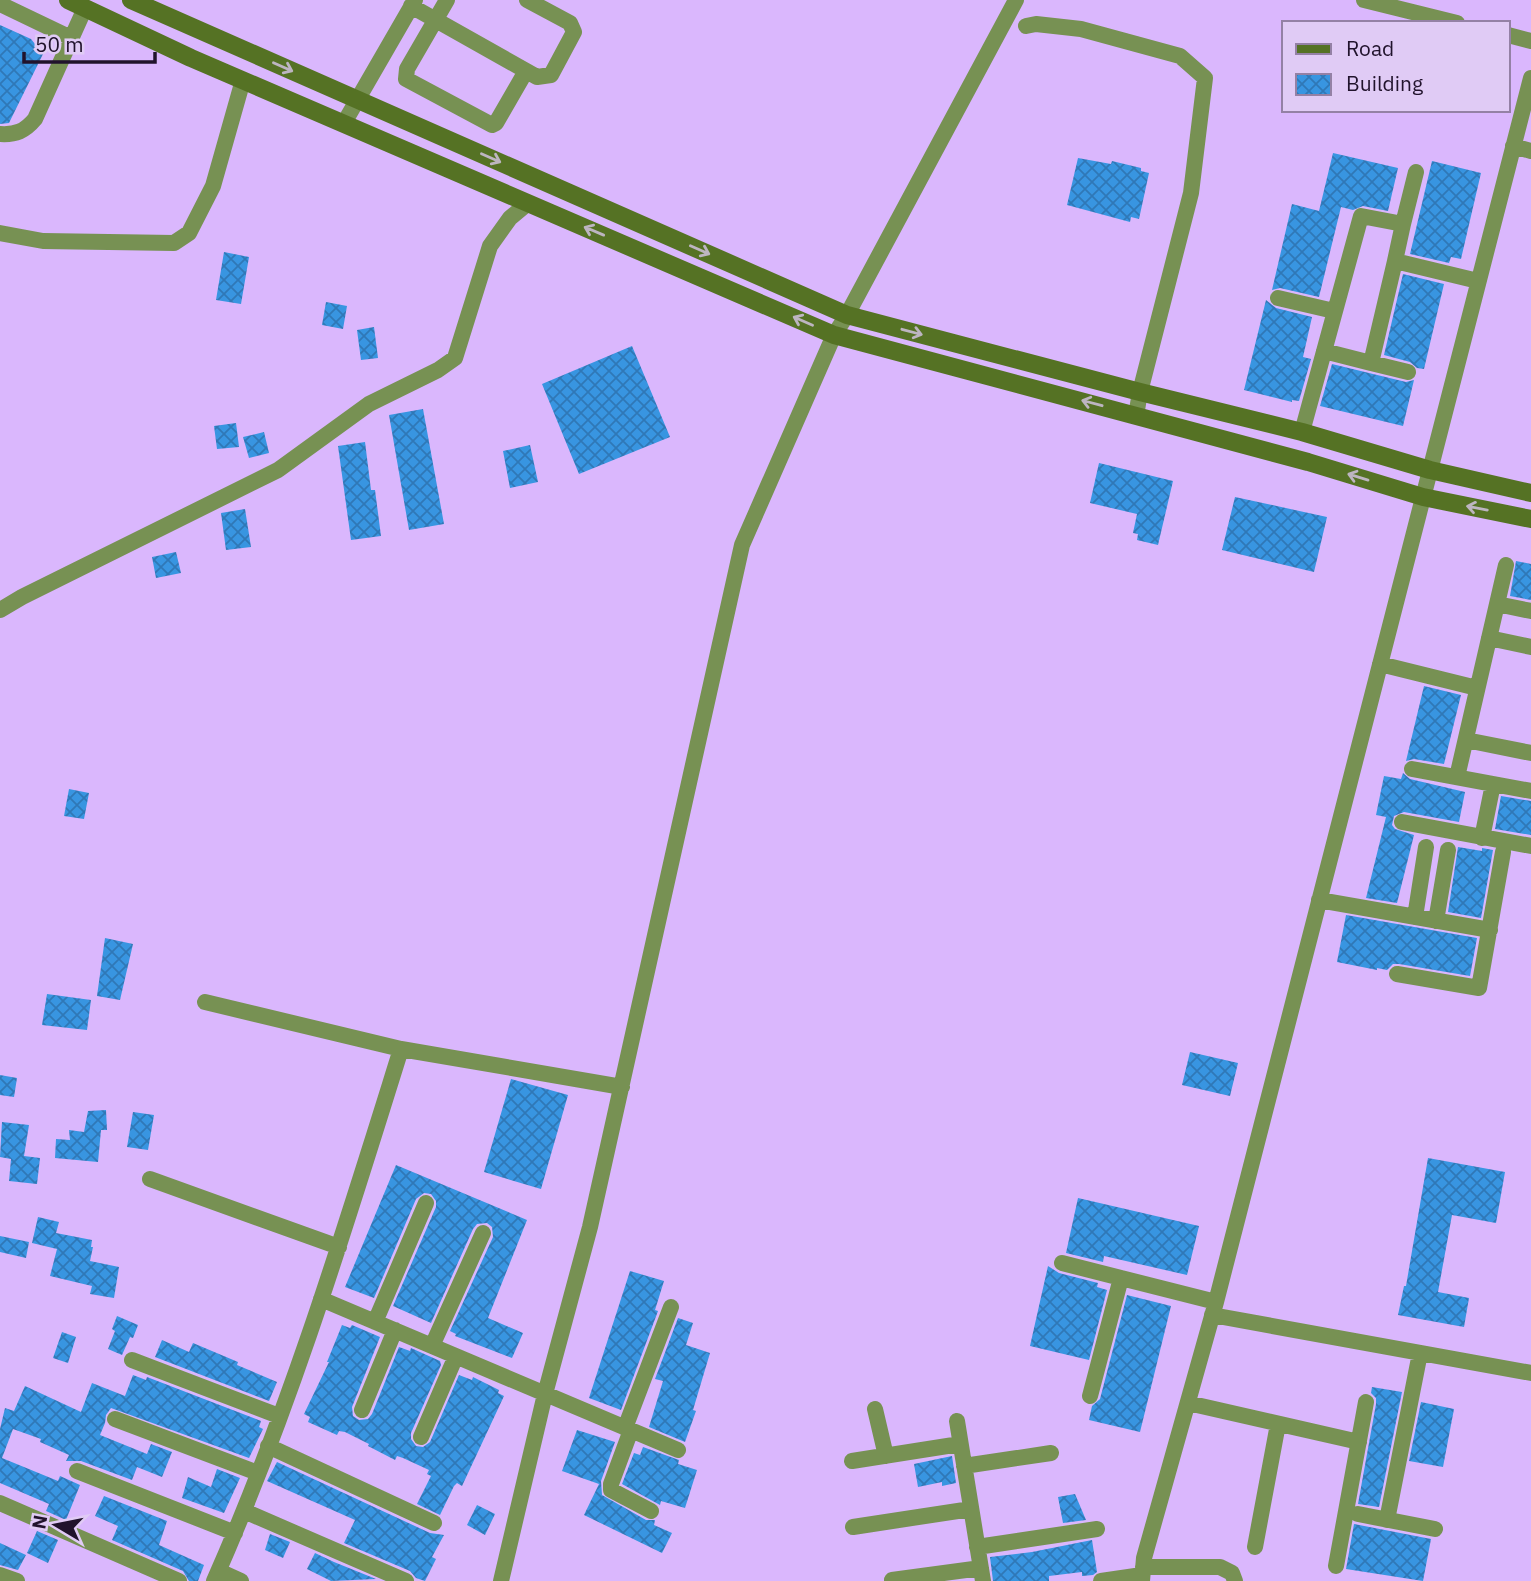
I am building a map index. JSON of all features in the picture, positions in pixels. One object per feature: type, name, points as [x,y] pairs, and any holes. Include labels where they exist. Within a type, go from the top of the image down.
[{"type":"street","points":[[68,0],[243,80],[834,335],[1308,462],[1423,497],[1531,519]]},
{"type":"street","points":[[131,0],[847,315],[1302,432],[1430,470],[1531,493]]},
{"type":"street","points":[[447,0],[405,75],[409,82],[492,125],[496,123],[526,71]]},
{"type":"street","points":[[344,123],[413,3],[435,20],[537,77],[551,75],[574,32],[570,23],[527,0]]},
{"type":"street","points":[[501,1581],[545,1394],[590,1227],[742,545],[834,335],[1016,0]]},
{"type":"street","points":[[1364,0],[1401,4],[1451,21]]},
{"type":"street","points":[[0,4],[71,38]]},
{"type":"street","points":[[0,135],[13,135],[27,129],[35,119],[85,8]]},
{"type":"street","points":[[1026,26],[1036,24],[1081,29],[1180,56],[1205,78],[1191,193],[1136,415]]},
{"type":"street","points":[[1510,36],[1531,41]]},
{"type":"street","points":[[1142,1574],[1214,1309],[1531,78]]},
{"type":"street","points":[[0,233],[43,240],[174,243],[189,233],[213,186],[243,80]]},
{"type":"street","points":[[1513,146],[1531,151]]},
{"type":"street","points":[[1371,363],[1416,172]]},
{"type":"street","points":[[0,610],[278,470],[369,404],[438,370],[455,358],[490,246],[510,218],[528,203]]},
{"type":"street","points":[[1302,432],[1359,219],[1364,216],[1402,224]]},
{"type":"street","points":[[1395,261],[1478,281]]},
{"type":"street","points":[[1278,298],[1334,311]]},
{"type":"street","points":[[1324,351],[1408,372]]},
{"type":"street","points":[[1457,777],[1506,565]]},
{"type":"street","points":[[1497,604],[1531,611]]},
{"type":"street","points":[[1489,638],[1531,647]]},
{"type":"street","points":[[1380,664],[1478,688]]},
{"type":"street","points":[[1466,740],[1531,753]]},
{"type":"street","points":[[1412,769],[1531,791]]},
{"type":"street","points":[[1482,838],[1493,784]]},
{"type":"street","points":[[1402,822],[1531,846]]},
{"type":"street","points":[[1415,917],[1426,847]]},
{"type":"street","points":[[1436,921],[1448,850]]},
{"type":"street","points":[[1398,974],[1479,988],[1503,852]]},
{"type":"street","points":[[1320,900],[1490,930]]},
{"type":"street","points":[[205,1002],[401,1049],[622,1087]]},
{"type":"street","points":[[241,1581],[217,1576],[258,1474],[321,1299],[401,1049]]},
{"type":"street","points":[[150,1179],[339,1247]]},
{"type":"street","points":[[375,1322],[426,1203]]},
{"type":"street","points":[[432,1346],[483,1233]]},
{"type":"street","points":[[1062,1263],[1121,1278],[1214,1309],[1420,1353],[1531,1373]]},
{"type":"street","points":[[1090,1396],[1121,1278]]},
{"type":"street","points":[[321,1299],[678,1450]]},
{"type":"street","points":[[651,1511],[611,1490],[611,1484],[671,1307]]},
{"type":"street","points":[[362,1410],[395,1330]]},
{"type":"street","points":[[1387,1520],[1420,1353]]},
{"type":"street","points":[[421,1437],[456,1356]]},
{"type":"street","points":[[132,1360],[279,1416]]},
{"type":"street","points":[[1336,1566],[1366,1402]]},
{"type":"street","points":[[1188,1403],[1359,1442]]},
{"type":"street","points":[[875,1409],[886,1456]]},
{"type":"street","points":[[115,1419],[258,1474]]},
{"type":"street","points":[[892,1580],[982,1574],[957,1422]]},
{"type":"street","points":[[1255,1546],[1278,1424]]},
{"type":"street","points":[[852,1461],[960,1444]]},
{"type":"street","points":[[268,1446],[434,1523]]},
{"type":"street","points":[[964,1466],[1051,1453]]},
{"type":"street","points":[[77,1471],[235,1533]]},
{"type":"street","points":[[0,1503],[179,1581]]},
{"type":"street","points":[[853,1527],[971,1509]]},
{"type":"street","points":[[244,1511],[406,1581]]},
{"type":"street","points":[[1358,1514],[1435,1529]]},
{"type":"street","points":[[977,1547],[1097,1529]]},
{"type":"street","points":[[1101,1581],[1142,1574],[1220,1567],[1232,1573],[1235,1581]]},
{"type":"building","points":[[0,25],[31,39],[43,54],[9,123],[0,124]]},
{"type":"building","points":[[1333,153],[1398,168],[1388,211],[1363,206],[1353,210],[1341,207],[1319,297],[1280,288],[1272,290],[1292,204],[1319,211]]},
{"type":"building","points":[[1078,158],[1111,164],[1112,161],[1141,168],[1141,171],[1149,173],[1139,219],[1131,217],[1130,222],[1067,205]]},
{"type":"building","points":[[1432,161],[1481,173],[1461,259],[1451,257],[1449,263],[1410,254]]},
{"type":"building","points":[[224,252],[249,257],[241,304],[216,300]]},
{"type":"building","points":[[1403,274],[1444,284],[1424,369],[1384,355]]},
{"type":"building","points":[[1266,300],[1276,308],[1312,317],[1303,357],[1311,359],[1299,401],[1292,402],[1244,390]]},
{"type":"building","points":[[326,302],[347,306],[343,329],[322,325]]},
{"type":"building","points":[[374,327],[378,358],[361,360],[357,330]]},
{"type":"building","points":[[632,346],[670,437],[579,474],[542,384]]},
{"type":"building","points":[[1332,364],[1406,382],[1414,380],[1403,426],[1320,406]]},
{"type":"building","points":[[423,409],[444,524],[409,530],[389,415]]},
{"type":"building","points":[[236,423],[239,447],[217,449],[214,426]]},
{"type":"building","points":[[264,432],[269,453],[249,458],[243,437]]},
{"type":"building","points":[[365,442],[371,490],[375,490],[381,536],[351,540],[338,446]]},
{"type":"building","points":[[530,445],[538,482],[510,488],[503,451]]},
{"type":"building","points":[[1099,463],[1173,481],[1158,545],[1137,540],[1138,534],[1133,533],[1137,514],[1090,503]]},
{"type":"building","points":[[1235,497],[1327,517],[1314,572],[1222,550]]},
{"type":"building","points":[[245,509],[251,547],[226,550],[221,513]]},
{"type":"building","points":[[176,552],[181,573],[156,578],[152,557]]},
{"type":"building","points":[[1516,561],[1531,564],[1531,600],[1510,596]]},
{"type":"building","points":[[1424,686],[1461,695],[1444,764],[1414,759],[1406,761]]},
{"type":"building","points":[[1403,773],[1410,779],[1465,792],[1459,822],[1404,812],[1394,816],[1392,825],[1395,829],[1414,835],[1397,903],[1366,898],[1386,817],[1376,815],[1384,776],[1401,779]]},
{"type":"building","points":[[69,789],[89,793],[84,819],[64,816]]},
{"type":"building","points":[[1501,796],[1531,801],[1531,835],[1495,829]]},
{"type":"building","points":[[1458,847],[1493,850],[1481,918],[1448,912]]},
{"type":"building","points":[[1346,915],[1477,938],[1470,976],[1399,964],[1393,964],[1387,970],[1377,970],[1337,962]]},
{"type":"building","points":[[105,938],[133,944],[120,1000],[97,996]]},
{"type":"building","points":[[47,994],[91,1000],[87,1030],[42,1025]]},
{"type":"building","points":[[1190,1052],[1238,1063],[1230,1096],[1182,1085]]},
{"type":"building","points":[[0,1075],[17,1078],[14,1097],[0,1095]]},
{"type":"building","points":[[511,1079],[568,1095],[541,1189],[484,1172]]},
{"type":"building","points":[[106,1110],[107,1130],[101,1130],[98,1162],[55,1158],[56,1139],[70,1140],[69,1130],[84,1132],[88,1111]]},
{"type":"building","points":[[133,1112],[154,1115],[148,1150],[127,1147]]},
{"type":"building","points":[[2,1122],[29,1125],[24,1156],[40,1158],[37,1184],[9,1181],[11,1159],[0,1157]]},
{"type":"building","points":[[1428,1158],[1505,1172],[1496,1223],[1452,1215],[1438,1292],[1469,1298],[1464,1327],[1398,1315],[1406,1286]]},
{"type":"building","points":[[396,1165],[527,1220],[488,1318],[523,1333],[512,1358],[455,1336],[456,1334],[450,1331],[493,1237],[492,1227],[487,1223],[477,1224],[473,1229],[431,1323],[393,1306],[436,1207],[436,1201],[431,1194],[424,1193],[416,1199],[374,1298],[345,1287]]},
{"type":"building","points":[[1078,1198],[1199,1226],[1187,1275],[1104,1256],[1103,1262],[1066,1253]]},
{"type":"building","points":[[38,1217],[59,1222],[56,1233],[92,1240],[90,1261],[119,1267],[114,1298],[90,1294],[92,1286],[50,1276],[57,1249],[32,1243]]},
{"type":"building","points":[[0,1236],[29,1242],[26,1258],[0,1252]]},
{"type":"building","points":[[1048,1266],[1059,1273],[1098,1283],[1097,1287],[1107,1290],[1089,1360],[1030,1346]]},
{"type":"building","points":[[630,1271],[664,1281],[655,1310],[658,1311],[621,1410],[589,1398]]},
{"type":"building","points":[[1127,1295],[1171,1306],[1140,1432],[1089,1420],[1092,1406],[1100,1399]]},
{"type":"building","points":[[117,1316],[138,1325],[122,1355],[108,1349]]},
{"type":"building","points":[[678,1318],[693,1323],[686,1345],[710,1353],[693,1410],[696,1411],[685,1442],[649,1427],[663,1381],[655,1379]]},
{"type":"building","points":[[342,1325],[350,1328],[352,1325],[380,1337],[352,1407],[353,1416],[359,1420],[368,1419],[372,1414],[399,1347],[410,1351],[411,1348],[440,1361],[441,1365],[411,1433],[411,1439],[416,1446],[423,1447],[430,1442],[459,1375],[472,1380],[473,1377],[499,1390],[498,1393],[504,1396],[462,1486],[457,1483],[454,1486],[440,1515],[417,1504],[431,1476],[427,1474],[429,1470],[397,1456],[395,1460],[345,1432],[339,1431],[337,1435],[308,1422],[310,1417],[304,1414],[329,1362]]},
{"type":"building","points":[[62,1332],[76,1337],[68,1363],[53,1358]]},
{"type":"building","points":[[162,1340],[189,1352],[193,1343],[277,1382],[269,1401],[155,1357]]},
{"type":"building","points":[[133,1375],[146,1380],[147,1377],[261,1421],[259,1427],[263,1429],[249,1458],[111,1408],[100,1435],[147,1454],[151,1444],[172,1452],[162,1477],[137,1467],[132,1480],[81,1461],[66,1461],[69,1455],[40,1442],[41,1439],[13,1429],[2,1458],[58,1481],[60,1476],[80,1485],[66,1520],[46,1511],[49,1504],[0,1483],[0,1429],[5,1408],[14,1411],[25,1386],[81,1412],[92,1383],[125,1396]]},
{"type":"building","points":[[1372,1387],[1402,1392],[1379,1507],[1358,1504],[1376,1404],[1376,1398],[1371,1393]]},
{"type":"building","points":[[1421,1402],[1454,1409],[1443,1467],[1409,1461]]},
{"type":"building","points":[[577,1430],[615,1442],[601,1481],[602,1495],[646,1520],[655,1520],[654,1525],[672,1533],[662,1553],[584,1515],[599,1484],[562,1471]]},
{"type":"building","points":[[643,1447],[679,1460],[678,1464],[697,1470],[685,1508],[661,1501],[660,1505],[622,1484],[634,1453],[640,1455]]},
{"type":"building","points":[[952,1456],[956,1483],[942,1486],[942,1482],[918,1487],[914,1464]]},
{"type":"building","points":[[277,1462],[430,1533],[444,1535],[432,1557],[436,1559],[425,1581],[416,1578],[410,1571],[344,1543],[355,1520],[267,1481]]},
{"type":"building","points":[[217,1469],[240,1478],[224,1513],[182,1498],[188,1477],[211,1487]]},
{"type":"building","points":[[1075,1494],[1086,1520],[1063,1523],[1058,1497]]},
{"type":"building","points":[[104,1496],[167,1521],[159,1545],[204,1565],[198,1581],[189,1581],[183,1571],[112,1540],[118,1526],[95,1516]]},
{"type":"building","points":[[477,1505],[495,1514],[485,1535],[467,1525]]},
{"type":"building","points":[[1354,1524],[1431,1539],[1423,1581],[1346,1569]]},
{"type":"building","points":[[37,1531],[58,1540],[48,1563],[27,1553]]},
{"type":"building","points":[[270,1534],[290,1542],[283,1558],[265,1550]]},
{"type":"building","points":[[1092,1540],[1097,1572],[1093,1575],[1082,1576],[1082,1572],[1049,1576],[1049,1581],[993,1581],[990,1557]]},
{"type":"building","points":[[0,1543],[26,1555],[18,1570],[0,1565]]},
{"type":"building","points":[[315,1553],[376,1579],[331,1581],[307,1569]]}]
